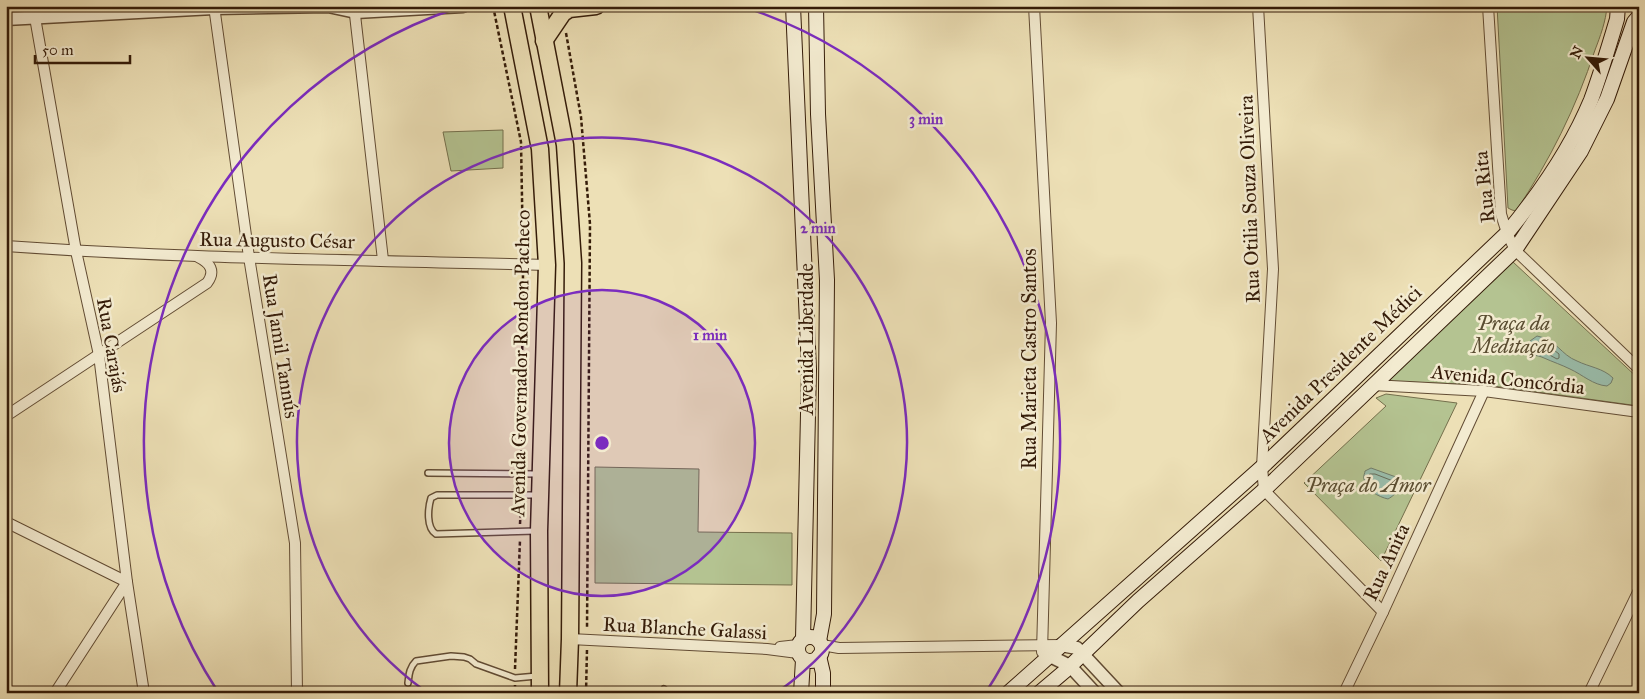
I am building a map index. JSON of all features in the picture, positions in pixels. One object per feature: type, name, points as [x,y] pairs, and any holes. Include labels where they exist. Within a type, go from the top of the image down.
[{"type":"main road","name":"Avenida Governador Rondon Pacheco","points":[[512,6],[540,149],[547,265],[540,531],[540,693]]},
{"type":"main road","points":[[538,6],[564,145],[573,263],[568,693]]},
{"type":"main road","points":[[544,41],[563,13],[569,9],[596,6]]},
{"type":"main road","name":"Avenida Liberdade","points":[[793,6],[809,370],[800,649],[801,693]]},
{"type":"main road","name":"Avenida Liberdade","points":[[816,6],[818,114],[827,280],[824,614],[820,649],[823,693]]},
{"type":"main road","name":"Avenida Presidente Médici","points":[[1008,693],[1042,650],[1061,645],[1262,468],[1507,233],[1538,195],[1574,135],[1590,101],[1617,19],[1618,6]]},
{"type":"main road","name":"Avenida Presidente Médici","points":[[1039,693],[1138,601],[1264,490],[1515,250],[1581,151],[1607,99],[1634,22],[1639,16]]},
{"type":"main road","points":[[803,236],[825,235]]},
{"type":"main road","points":[[812,637],[820,649],[814,661],[806,661],[800,649],[812,637]]},
{"type":"street","points":[[6,20],[34,12],[328,6],[359,10],[463,6]]},
{"type":"street","name":"Rua Marieta Castro Santos","points":[[1034,6],[1051,323],[1042,650]]},
{"type":"street","name":"Rua Otilia Souza Oliveira","points":[[1258,6],[1273,269],[1262,468],[1264,490]]},
{"type":"street","name":"Rua Rita","points":[[1488,6],[1501,214],[1507,233],[1515,250],[1639,370]]},
{"type":"street","name":"Rua Jamil Tannús","points":[[214,7],[250,257],[295,543],[297,693]]},
{"type":"street","points":[[359,10],[383,260]]},
{"type":"street","name":"Rua Carajás","points":[[34,12],[76,251],[99,355],[127,582],[144,693]]},
{"type":"street","name":"Rua Augusto César","points":[[6,246],[76,251],[547,265]]},
{"type":"street","points":[[6,416],[207,283],[212,274],[211,266],[207,261],[195,255]]},
{"type":"street","name":"Avenida Concórdia","points":[[1372,385],[1484,391],[1639,412]]},
{"type":"street","name":"Rua Anita","points":[[1344,693],[1484,391]]},
{"type":"street","points":[[1264,490],[1383,612]]},
{"type":"street","points":[[6,522],[127,582],[55,693]]},
{"type":"street","points":[[1589,693],[1639,590]]},
{"type":"street","name":"Rua Blanche Galassi","points":[[570,639],[767,650],[800,649]]},
{"type":"street","points":[[1061,645],[1077,648],[1119,693]]},
{"type":"street","points":[[820,649],[1042,650],[1070,666],[1095,693]]},
{"type":"lane","points":[[428,473],[541,474]]},
{"type":"lane","points":[[540,531],[436,534],[431,531],[430,527],[429,503],[431,498],[437,496],[541,495]]},
{"type":"lane","points":[[408,683],[411,666],[416,661],[451,656],[470,659],[476,664],[515,678],[540,676]]},
{"type":"path","points":[[493,6],[522,142],[524,265],[521,474]]},
{"type":"path","points":[[514,693],[521,495]]},
{"type":"green space","points":[[1497,6],[1607,6],[1601,34],[1571,113],[1551,153],[1516,211],[1508,208]]},
{"type":"green space","points":[[503,130],[503,168],[451,171],[443,132]]},
{"type":"green space","name":"Praça da Meditação","points":[[1513,262],[1639,379],[1639,406],[1486,385],[1382,381]]},
{"type":"green space","name":"Praça do Amor","points":[[1386,394],[1457,403],[1381,561],[1304,483],[1386,406],[1376,398]]},
{"type":"green space","points":[[595,467],[699,469],[698,532],[792,533],[792,585],[595,583]]},
{"type":"water","points":[[1537,336],[1549,340],[1571,358],[1609,375],[1613,378],[1611,383],[1607,386],[1597,384],[1575,371],[1529,353],[1524,348]]},
{"type":"water","points":[[1371,468],[1396,477],[1399,484],[1398,490],[1394,495],[1388,499],[1381,497],[1367,486],[1364,477],[1365,471]]}]
